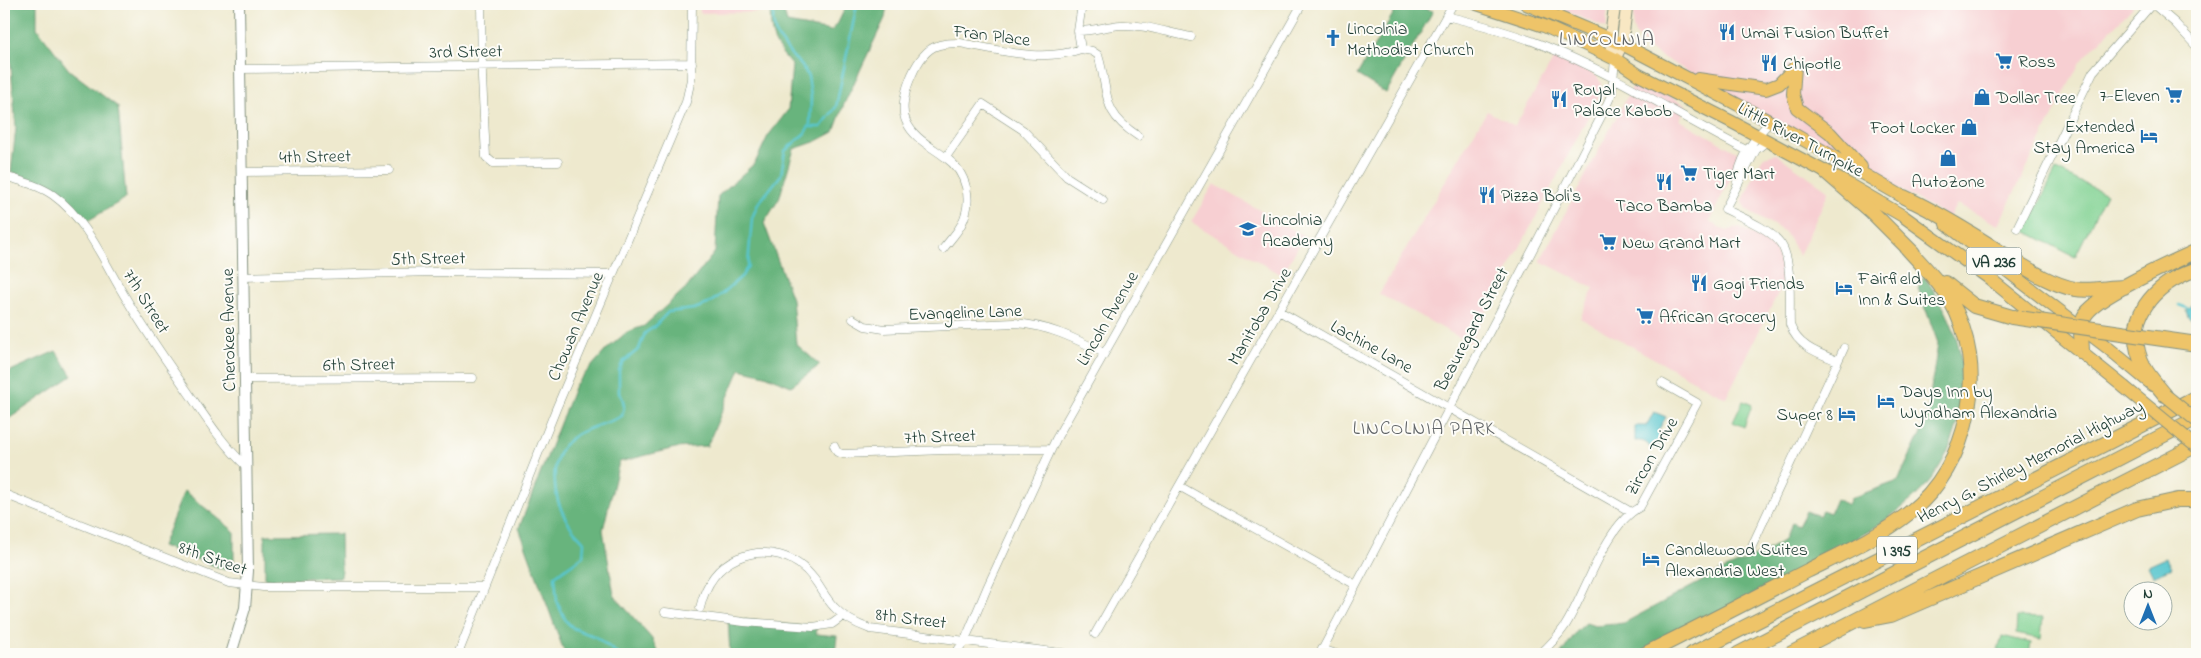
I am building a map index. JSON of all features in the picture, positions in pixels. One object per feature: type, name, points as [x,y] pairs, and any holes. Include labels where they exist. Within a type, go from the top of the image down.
[{"type":"highway","points":[[1826,172],[1872,212],[1907,248],[1956,293],[1974,306],[2012,317],[2197,344]]},
{"type":"highway","points":[[1904,197],[1935,211],[2026,268],[2052,282],[2084,290],[2124,287]]},
{"type":"highway","points":[[1645,654],[1828,561],[1888,527],[1920,503],[1945,471],[1961,437],[1968,410],[1971,378],[1968,351],[1961,325],[1950,300],[1907,248]]},
{"type":"highway","points":[[2082,352],[2081,329],[2085,315],[2093,307],[2124,287],[2197,252]]},
{"type":"highway","points":[[2165,395],[2146,375],[2137,344],[2138,325],[2144,306],[2162,287],[2197,269]]},
{"type":"highway","points":[[2103,445],[2197,390]]},
{"type":"highway","name":"Henry G. Shirley Memorial Highway","points":[[1692,654],[2197,397]]},
{"type":"highway","points":[[1738,654],[2197,420]]},
{"type":"highway","name":"I 395","points":[[1790,654],[2197,446]]},
{"type":"highway","points":[[1847,624],[1891,616],[2137,509],[2178,500],[2197,500]]},
{"type":"main road","name":"Little River Turnpike","points":[[1477,4],[1544,26],[1615,59],[1639,75],[1826,172],[1903,216],[1956,253],[2082,352]]},
{"type":"main road","name":"Little River Turnpike","points":[[1526,4],[1616,41],[1872,178],[1933,214],[2081,329]]},
{"type":"main road","points":[[1615,4],[1616,41]]},
{"type":"main road","points":[[1616,41],[1627,4]]},
{"type":"main road","name":"Beauregard Street","points":[[1615,59],[1616,41]]},
{"type":"main road","points":[[1682,76],[1707,82],[1766,89],[1779,84],[1795,67],[1793,94],[1797,108],[1830,133],[1872,178]]},
{"type":"main road","name":"VA 236","points":[[2081,329],[2146,375]]},
{"type":"main road","name":"VA 236","points":[[2082,352],[2197,446]]},
{"type":"main road","points":[[2165,395],[2197,420]]},
{"type":"street","name":"Cherokee Avenue","points":[[231,654],[242,622],[248,587],[239,4]]},
{"type":"street","points":[[481,4],[486,157],[493,163],[558,162]]},
{"type":"street","name":"Chowan Avenue","points":[[458,654],[613,274],[686,102],[692,63],[692,4]]},
{"type":"street","points":[[1082,4],[1078,31],[1081,49],[1092,51],[1098,55],[1107,100],[1112,112],[1122,126],[1138,136]]},
{"type":"street","name":"Lincoln Avenue","points":[[955,654],[965,640],[1051,449],[1302,4]]},
{"type":"street","name":"Manitoba Drive","points":[[1095,634],[1453,4]]},
{"type":"street","points":[[2017,228],[2049,166],[2051,156],[2093,72],[2153,4],[2175,23],[2197,47]]},
{"type":"street","points":[[1446,16],[1546,46],[1614,79],[1748,151]]},
{"type":"street","points":[[1078,31],[1132,26],[1191,37]]},
{"type":"street","name":"Fran Place","points":[[943,249],[961,226],[968,206],[968,195],[961,172],[946,157],[928,145],[914,132],[906,121],[903,108],[906,90],[920,62],[932,48],[947,43],[960,43],[1044,56],[1064,55],[1081,49]]},
{"type":"street","name":"Beauregard Street","points":[[1321,652],[1604,111],[1612,93],[1615,59]]},
{"type":"street","name":"3rd Street","points":[[240,69],[692,63]]},
{"type":"street","points":[[946,157],[983,104],[1023,130],[1067,177],[1103,200]]},
{"type":"street","points":[[1770,122],[1737,182],[1725,209],[1771,234],[1781,245],[1788,267],[1790,325],[1793,334],[1803,345],[1838,362]]},
{"type":"street","points":[[1737,182],[1738,171],[1748,151],[1762,138]]},
{"type":"street","name":"4th Street","points":[[242,172],[389,170]]},
{"type":"street","name":"7th Street","points":[[4,176],[47,192],[64,205],[79,222],[181,382],[232,453],[246,467]]},
{"type":"street","name":"5th Street","points":[[243,277],[434,272],[613,274]]},
{"type":"street","name":"Lachine Lane","points":[[1279,311],[1632,512]]},
{"type":"street","name":"Evangeline Lane","points":[[853,319],[865,326],[884,329],[1031,324],[1051,328],[1104,353]]},
{"type":"street","points":[[1751,548],[1844,348]]},
{"type":"street","name":"6th Street","points":[[245,379],[472,378]]},
{"type":"street","name":"Zircon Drive","points":[[1540,654],[1565,626],[1614,532],[1632,512],[1640,508],[1697,403],[1662,383]]},
{"type":"street","name":"7th Street","points":[[834,446],[837,452],[843,454],[944,450],[1051,449]]},
{"type":"street","points":[[1179,486],[1356,586]]},
{"type":"street","name":"8th Street","points":[[4,494],[229,583],[248,587],[484,588]]},
{"type":"street","points":[[665,612],[744,622],[813,627],[832,624],[843,616],[830,603],[808,572],[799,564],[785,556],[768,552],[744,555],[724,566],[707,586],[700,608]]},
{"type":"street","name":"8th Street","points":[[843,616],[870,629],[1069,654]]},
{"type":"street","points":[[1321,652],[1336,654]]},
{"type":"shaded area","points":[[700,4],[774,4],[778,12],[700,13]]},
{"type":"shaded area","points":[[1549,4],[1608,4],[1606,28]]},
{"type":"shaded area","points":[[1634,4],[2129,4],[2133,7],[2080,62],[1998,225],[1957,204],[1949,217],[1653,52],[1635,34],[1633,28]]},
{"type":"shaded area","points":[[1556,55],[1597,76],[1601,83],[1600,94],[1470,343],[1379,294],[1487,111],[1515,126]]},
{"type":"shaded area","points":[[1637,78],[1686,105],[1680,120],[1742,155],[1709,222],[1727,231],[1739,227],[1767,242],[1776,251],[1781,267],[1782,285],[1726,398],[1580,318],[1594,288],[1540,261]]},
{"type":"shaded area","points":[[1776,154],[1829,191],[1799,256],[1785,232],[1746,209],[1742,202],[1763,157]]},
{"type":"shaded area","name":"Lincolnia Academy","points":[[1214,184],[1304,236],[1282,275],[1191,222]]},
{"type":"green space","points":[[4,4],[37,4],[37,28],[69,70],[118,107],[126,198],[84,223],[64,194],[43,183],[11,172],[16,128],[10,55],[4,24]]},
{"type":"green space","points":[[770,4],[782,4],[787,23],[831,31],[838,23],[847,4],[887,4],[885,18],[844,104],[834,132],[817,141],[794,149],[779,199],[764,223],[792,299],[796,344],[820,365],[791,386],[765,375],[740,369],[707,446],[675,448],[619,462],[603,530],[614,595],[652,639],[659,654],[565,654],[519,528],[575,385],[607,349],[627,332],[644,326],[688,286],[715,252],[718,196],[755,163],[768,136],[788,110],[792,65],[779,49],[773,37]]},
{"type":"green space","points":[[1399,4],[1411,4],[1433,11],[1386,93],[1357,75]]},
{"type":"green space","points":[[2056,170],[2106,194],[2075,257],[2025,231]]},
{"type":"green space","points":[[1924,276],[1942,305],[1958,342],[1963,382],[1958,423],[1951,443],[1943,461],[1926,486],[1903,507],[1871,530],[1647,654],[1561,654],[1577,631],[1586,623],[1595,626],[1624,623],[1719,572],[1759,555],[1783,541],[1792,523],[1798,526],[1806,511],[1819,516],[1822,510],[1830,513],[1836,499],[1848,505],[1851,498],[1898,481],[1926,422],[1938,343],[1918,288]]},
{"type":"green space","points":[[56,351],[72,376],[4,422],[4,378],[8,372]]},
{"type":"green space","points":[[1743,401],[1752,405],[1744,427],[1733,422]]},
{"type":"green space","points":[[184,491],[234,531],[234,563],[225,570],[162,546]]},
{"type":"green space","points":[[340,534],[341,577],[265,579],[265,535]]},
{"type":"green space","points":[[2017,617],[2043,618],[2041,639],[2016,634]]},
{"type":"green space","points":[[728,618],[816,628],[816,634],[837,636],[835,654],[730,654]]},
{"type":"green space","points":[[2002,636],[2031,643],[2029,654],[2017,654],[1998,650]]},
{"type":"water","points":[[2197,300],[2197,322],[2188,317],[2186,311]]},
{"type":"water","points":[[1654,412],[1666,417],[1658,431],[1663,443],[1651,449],[1644,442],[1635,441],[1635,426],[1646,426]]},
{"type":"water","points":[[2166,558],[2171,568],[2153,576],[2148,566]]},
{"type":"waterway","points":[[618,654],[596,637],[573,628],[566,621],[557,602],[555,576],[583,556],[584,542],[571,527],[563,513],[554,477],[556,465],[559,453],[566,443],[576,435],[622,416],[624,407],[619,393],[619,370],[623,362],[639,349],[645,333],[654,327],[668,312],[694,309],[708,304],[742,276],[748,266],[752,218],[758,204],[781,175],[785,151],[805,133],[810,124],[811,97],[808,76],[776,35],[773,22],[774,4]]},
{"type":"waterway","points":[[809,127],[821,127],[836,107],[857,4]]},
{"type":"waterway","points":[[2179,305],[2187,308]]},
{"type":"place","name":"Umai Fusion Buffet","points":[[1727,32]]},
{"type":"place","name":"Lincolnia Methodist Church","points":[[1333,38]]},
{"type":"place","name":"Ross","points":[[2004,61]]},
{"type":"place","name":"Chipotle","points":[[1769,63]]},
{"type":"place","name":"7-Eleven","points":[[2174,95]]},
{"type":"place","name":"Dollar Tree","points":[[1982,97]]},
{"type":"place","name":"Royal Palace Kabob","points":[[1559,99]]},
{"type":"place","name":"Foot Locker","points":[[1969,127]]},
{"type":"place","name":"Extended Stay America","points":[[2149,136]]},
{"type":"place","name":"AutoZone","points":[[1948,158]]},
{"type":"place","name":"Tiger Mart","points":[[1689,173]]},
{"type":"place","name":"Taco Bamba","points":[[1664,182]]},
{"type":"place","name":"Pizza Boli's","points":[[1487,195]]},
{"type":"place","name":"Lincolnia Academy","points":[[1248,229]]},
{"type":"place","name":"New Grand Mart","points":[[1608,242]]},
{"type":"place","name":"Gogi Friends","points":[[1699,283]]},
{"type":"place","name":"Fairfield Inn & Suites","points":[[1844,288]]},
{"type":"place","name":"African Grocery","points":[[1645,316]]},
{"type":"place","name":"Days Inn by Wyndham Alexandria","points":[[1886,401]]},
{"type":"place","name":"Super 8","points":[[1847,414]]},
{"type":"place","name":"Candlewood Suites Alexandria West","points":[[1651,559]]},
{"type":"district","name":"LINCOLNIA","points":[[1607,38]]},
{"type":"district","name":"LINCOLNIA PARK","points":[[1424,427]]}]
